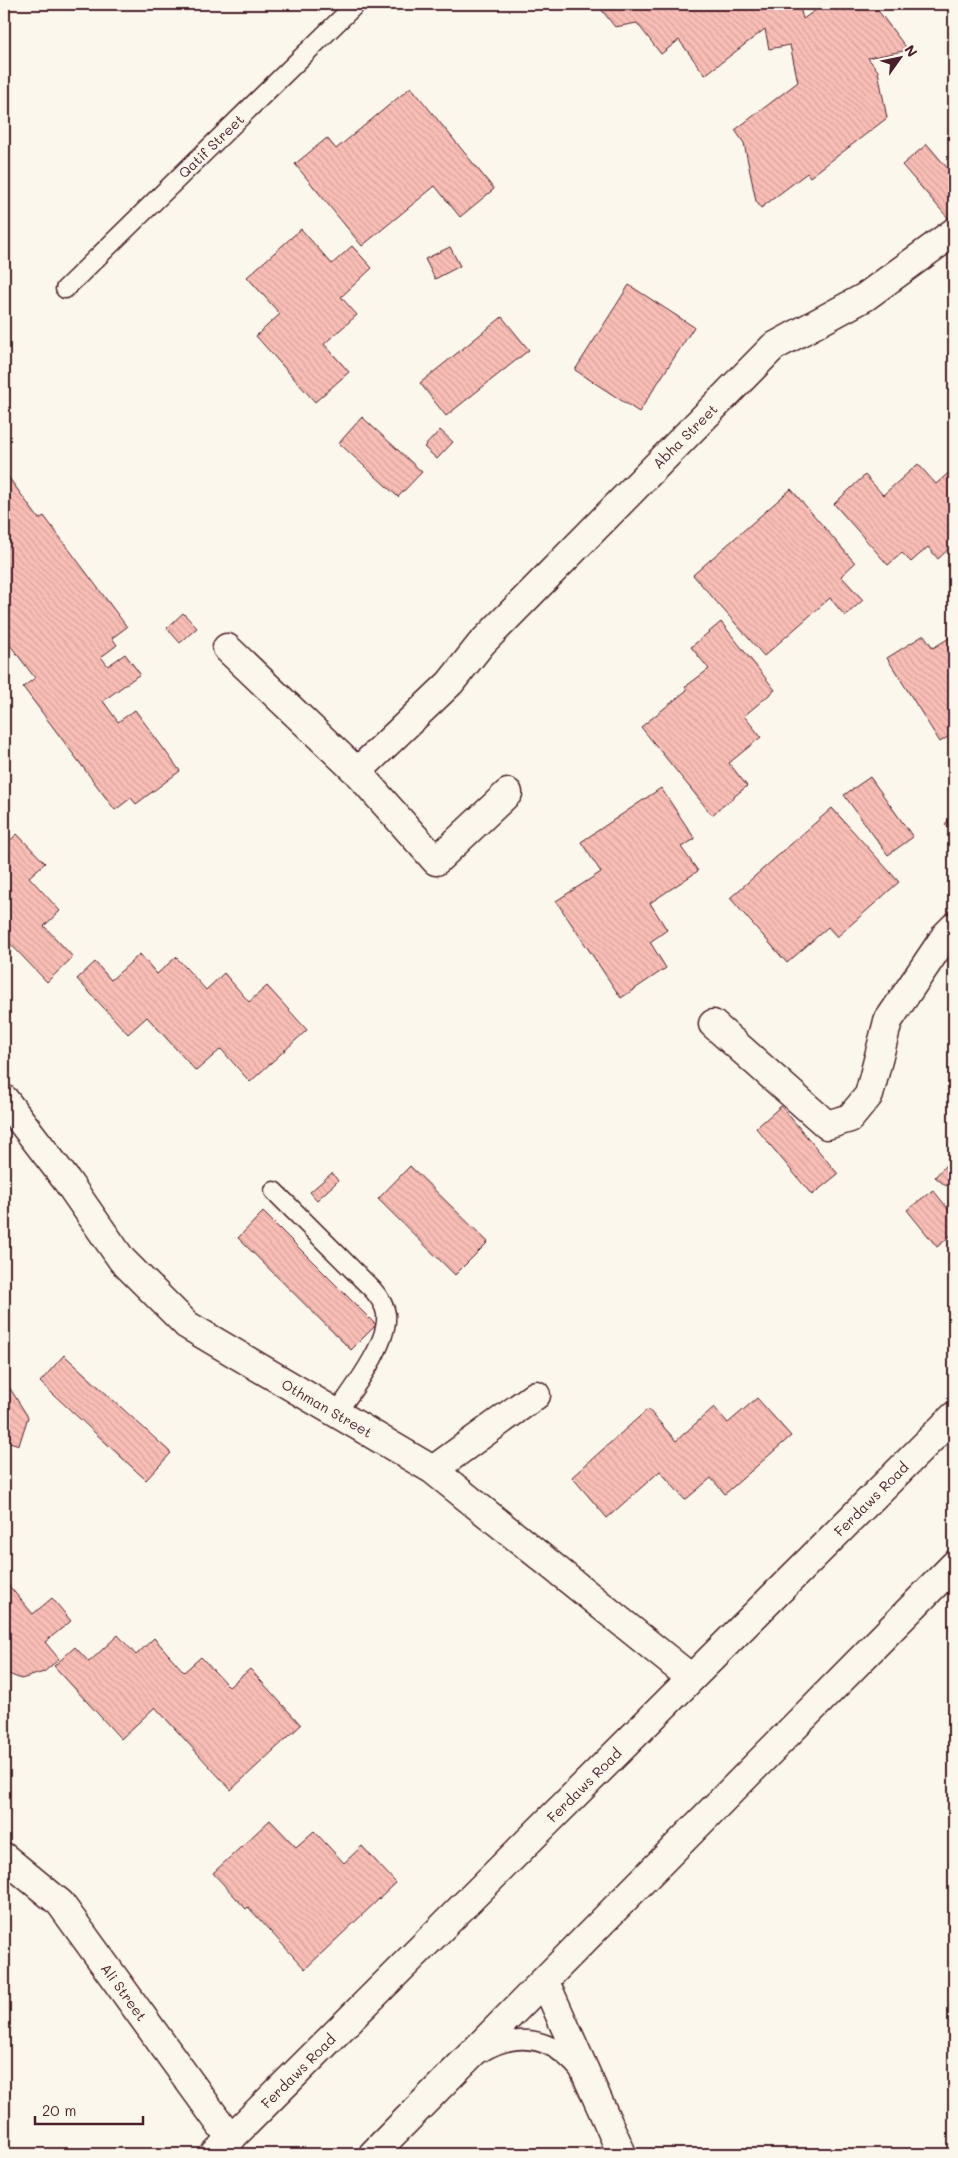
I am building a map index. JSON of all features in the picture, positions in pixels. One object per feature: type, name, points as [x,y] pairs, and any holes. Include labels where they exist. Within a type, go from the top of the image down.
[{"type":"street","name":"Abha Street","points":[[357,772],[450,683],[481,644],[773,347],[865,297],[954,232]]},
{"type":"street","points":[[227,648],[357,772],[436,862],[508,793]]},
{"type":"street","points":[[713,1024],[828,1125],[850,1118],[869,1095],[888,1021],[946,934],[954,926]]},
{"type":"street","name":"Othman Street","points":[[4,1099],[67,1181],[122,1260],[187,1325],[433,1470],[691,1678]]},
{"type":"street","points":[[433,1470],[536,1395]]},
{"type":"street","name":"Ferdaws Road","points":[[223,2146],[954,1416]]},
{"type":"street","points":[[373,2154],[954,1566]]},
{"type":"street","name":"Ali Street","points":[[4,1857],[60,1903],[223,2146]]},
{"type":"street","points":[[545,1982],[622,2154]]},
{"type":"lane","name":"Qatif Street","points":[[65,289],[356,4]]},
{"type":"lane","points":[[274,1191],[373,1290],[381,1301],[386,1313],[386,1326],[374,1354],[336,1414]]},
{"type":"lane","points":[[462,2066],[486,2050],[505,2042],[521,2039],[538,2041],[557,2048],[571,2060],[590,2084]]},
{"type":"building","points":[[597,4],[799,4],[803,19],[820,7],[817,4],[873,4],[908,50],[868,58],[878,71],[887,118],[810,177],[807,173],[761,208],[756,201],[744,143],[735,130],[798,82],[790,45],[769,49],[765,29],[705,75],[679,40],[661,54],[637,23],[615,27]]},
{"type":"building","points":[[411,87],[494,189],[460,217],[435,186],[362,246],[295,164],[327,138],[336,149]]},
{"type":"building","points":[[927,144],[954,176],[954,213],[948,218],[902,165]]},
{"type":"building","points":[[301,229],[332,264],[352,246],[372,268],[341,297],[357,315],[324,344],[349,372],[315,402],[256,336],[280,314],[247,277]]},
{"type":"building","points":[[450,247],[460,266],[435,279],[425,259]]},
{"type":"building","points":[[629,285],[694,327],[639,412],[575,370]]},
{"type":"building","points":[[502,317],[529,350],[446,416],[420,383]]},
{"type":"building","points":[[362,417],[422,472],[398,497],[339,443]]},
{"type":"building","points":[[440,430],[453,442],[437,459],[424,447]]},
{"type":"building","points":[[918,464],[936,484],[954,468],[954,544],[938,559],[928,547],[911,562],[902,553],[888,565],[834,504],[865,475],[883,495]]},
{"type":"building","points":[[4,471],[39,519],[44,516],[127,627],[112,638],[117,645],[101,657],[108,666],[125,654],[140,674],[103,701],[118,722],[135,710],[180,771],[136,804],[131,798],[115,810],[23,687],[35,678],[4,637]]},
{"type":"building","points":[[791,489],[855,563],[841,576],[863,600],[845,616],[830,598],[764,656],[693,575]]},
{"type":"building","points":[[183,613],[197,628],[180,643],[167,628]]},
{"type":"building","points":[[721,622],[775,690],[744,716],[761,737],[729,763],[747,786],[712,815],[641,727],[687,690],[685,687],[709,669],[691,647]]},
{"type":"building","points":[[924,635],[933,648],[954,635],[954,733],[940,742],[887,658]]},
{"type":"building","points":[[870,777],[913,837],[888,855],[844,795]]},
{"type":"building","points":[[661,788],[695,839],[681,847],[698,871],[650,903],[667,930],[650,942],[666,968],[621,998],[556,901],[601,872],[581,842]]},
{"type":"building","points":[[832,808],[899,882],[837,937],[828,927],[787,963],[730,898]]},
{"type":"building","points":[[954,814],[954,832],[945,824]]},
{"type":"building","points":[[17,834],[45,863],[29,877],[60,911],[44,926],[73,957],[47,982],[4,937],[4,846]]},
{"type":"building","points":[[140,954],[157,974],[176,957],[206,990],[224,973],[249,1002],[267,986],[307,1030],[250,1082],[221,1049],[196,1071],[147,1017],[128,1034],[77,979],[95,962],[111,980]]},
{"type":"building","points":[[781,1106],[838,1174],[812,1195],[756,1128]]},
{"type":"building","points":[[954,1156],[954,1176],[946,1186],[935,1177]]},
{"type":"building","points":[[410,1166],[488,1242],[455,1275],[378,1199]]},
{"type":"building","points":[[332,1173],[338,1181],[317,1200],[310,1192]]},
{"type":"building","points":[[933,1190],[954,1216],[954,1233],[937,1247],[907,1210]]},
{"type":"building","points":[[263,1212],[376,1325],[351,1350],[238,1238]]},
{"type":"building","points":[[64,1355],[171,1453],[146,1480],[40,1382]]},
{"type":"building","points":[[4,1379],[28,1417],[19,1445],[4,1440]]},
{"type":"building","points":[[757,1398],[791,1436],[725,1494],[711,1478],[685,1500],[660,1471],[607,1518],[572,1477],[648,1409],[676,1441],[714,1407],[728,1423]]},
{"type":"building","points":[[4,1580],[33,1614],[52,1598],[71,1621],[45,1642],[59,1659],[44,1672],[21,1679],[4,1672]]},
{"type":"building","points":[[118,1635],[136,1655],[154,1638],[184,1672],[201,1657],[229,1687],[250,1669],[301,1725],[231,1790],[155,1707],[121,1739],[54,1666],[75,1647],[89,1662]]},
{"type":"building","points":[[270,1820],[296,1847],[314,1831],[344,1863],[362,1846],[396,1883],[305,1969],[248,1907],[246,1909],[213,1873]]}]
